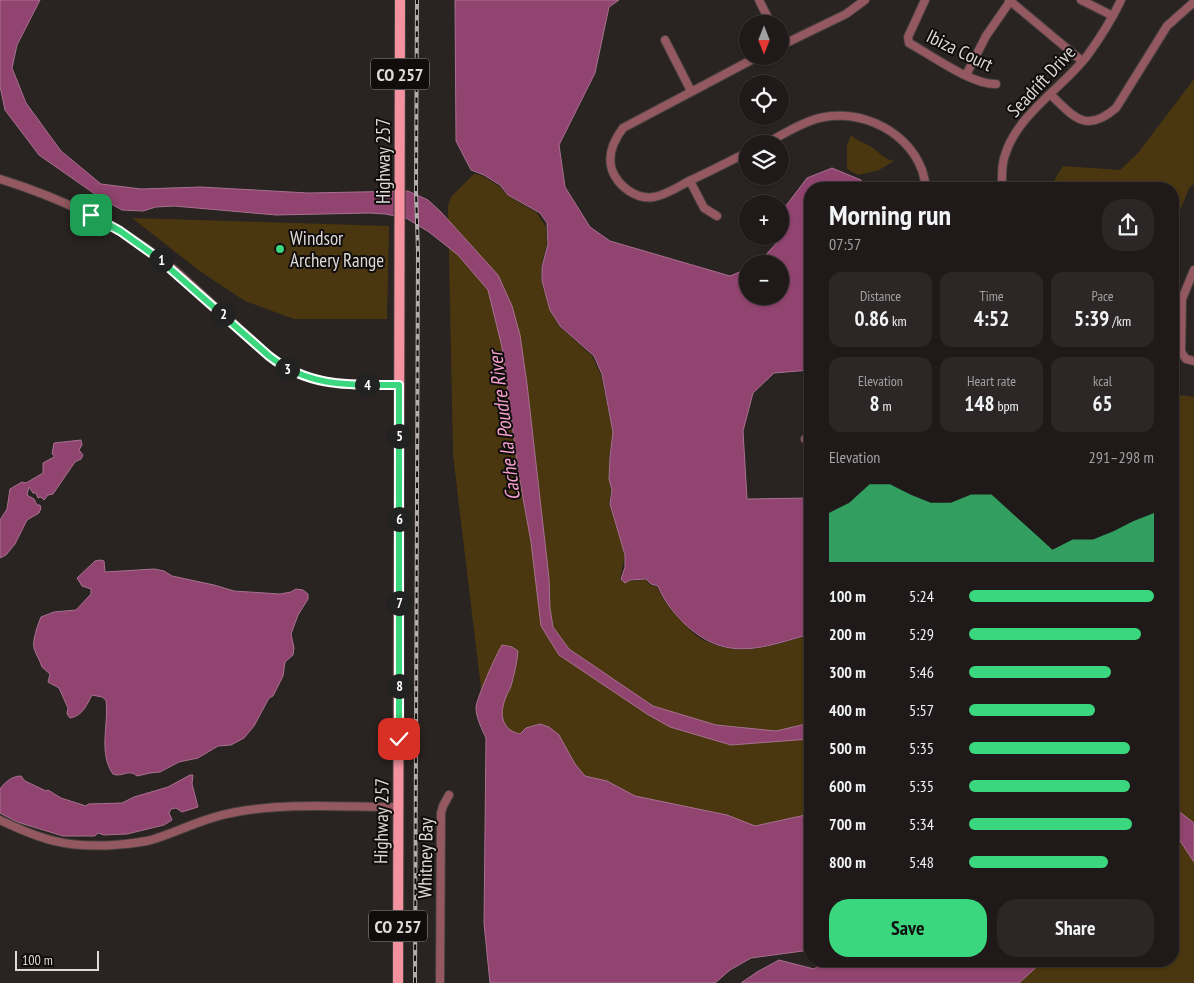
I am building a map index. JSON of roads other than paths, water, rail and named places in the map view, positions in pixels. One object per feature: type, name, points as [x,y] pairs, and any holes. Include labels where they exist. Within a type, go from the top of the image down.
[{"type":"main road","name":"Highway 257","points":[[398,983],[400,0]]},
{"type":"street","points":[[759,0],[766,15]]},
{"type":"street","points":[[789,40],[846,14],[865,0]]},
{"type":"street","name":"Ibiza Court","points":[[925,0],[908,37],[910,43],[966,75],[987,84],[996,84]]},
{"type":"street","points":[[966,75],[986,36],[1010,0],[1082,61]]},
{"type":"street","points":[[1081,0],[1113,16]]},
{"type":"street","name":"Seadrift Drive","points":[[1002,182],[1004,156],[1010,141],[1020,126],[1082,61],[1113,16],[1121,0]]},
{"type":"street","points":[[1050,94],[1076,118],[1087,121],[1105,118],[1116,108],[1167,26],[1194,2]]},
{"type":"street","points":[[665,40],[691,91]]},
{"type":"street","points":[[739,156],[653,197],[639,196],[627,190],[616,180],[611,168],[610,155],[615,138],[623,128],[742,65]]},
{"type":"street","points":[[783,135],[810,121],[832,116],[850,116],[869,120],[902,140],[922,169],[925,182]]},
{"type":"street","points":[[0,179],[65,202],[91,215],[142,246],[174,270],[269,356],[288,369],[308,378],[329,383],[399,385]]},
{"type":"street","points":[[690,181],[704,208],[717,216]]},
{"type":"street","points":[[1194,270],[1182,299],[1181,352],[1186,359],[1194,361]]},
{"type":"street","name":"Whitney Bay","points":[[440,983],[441,813],[449,795]]},
{"type":"street","points":[[0,820],[34,836],[54,842],[96,846],[150,840],[215,817],[241,811],[288,807],[398,807]]},
{"type":"railway","points":[[415,983],[418,252],[416,192],[417,0]]},
{"type":"place","name":"Windsor Archery Range","points":[[280,249]]},
{"type":"water label","name":"Cache la Poudre River","points":[[504,426]]}]
